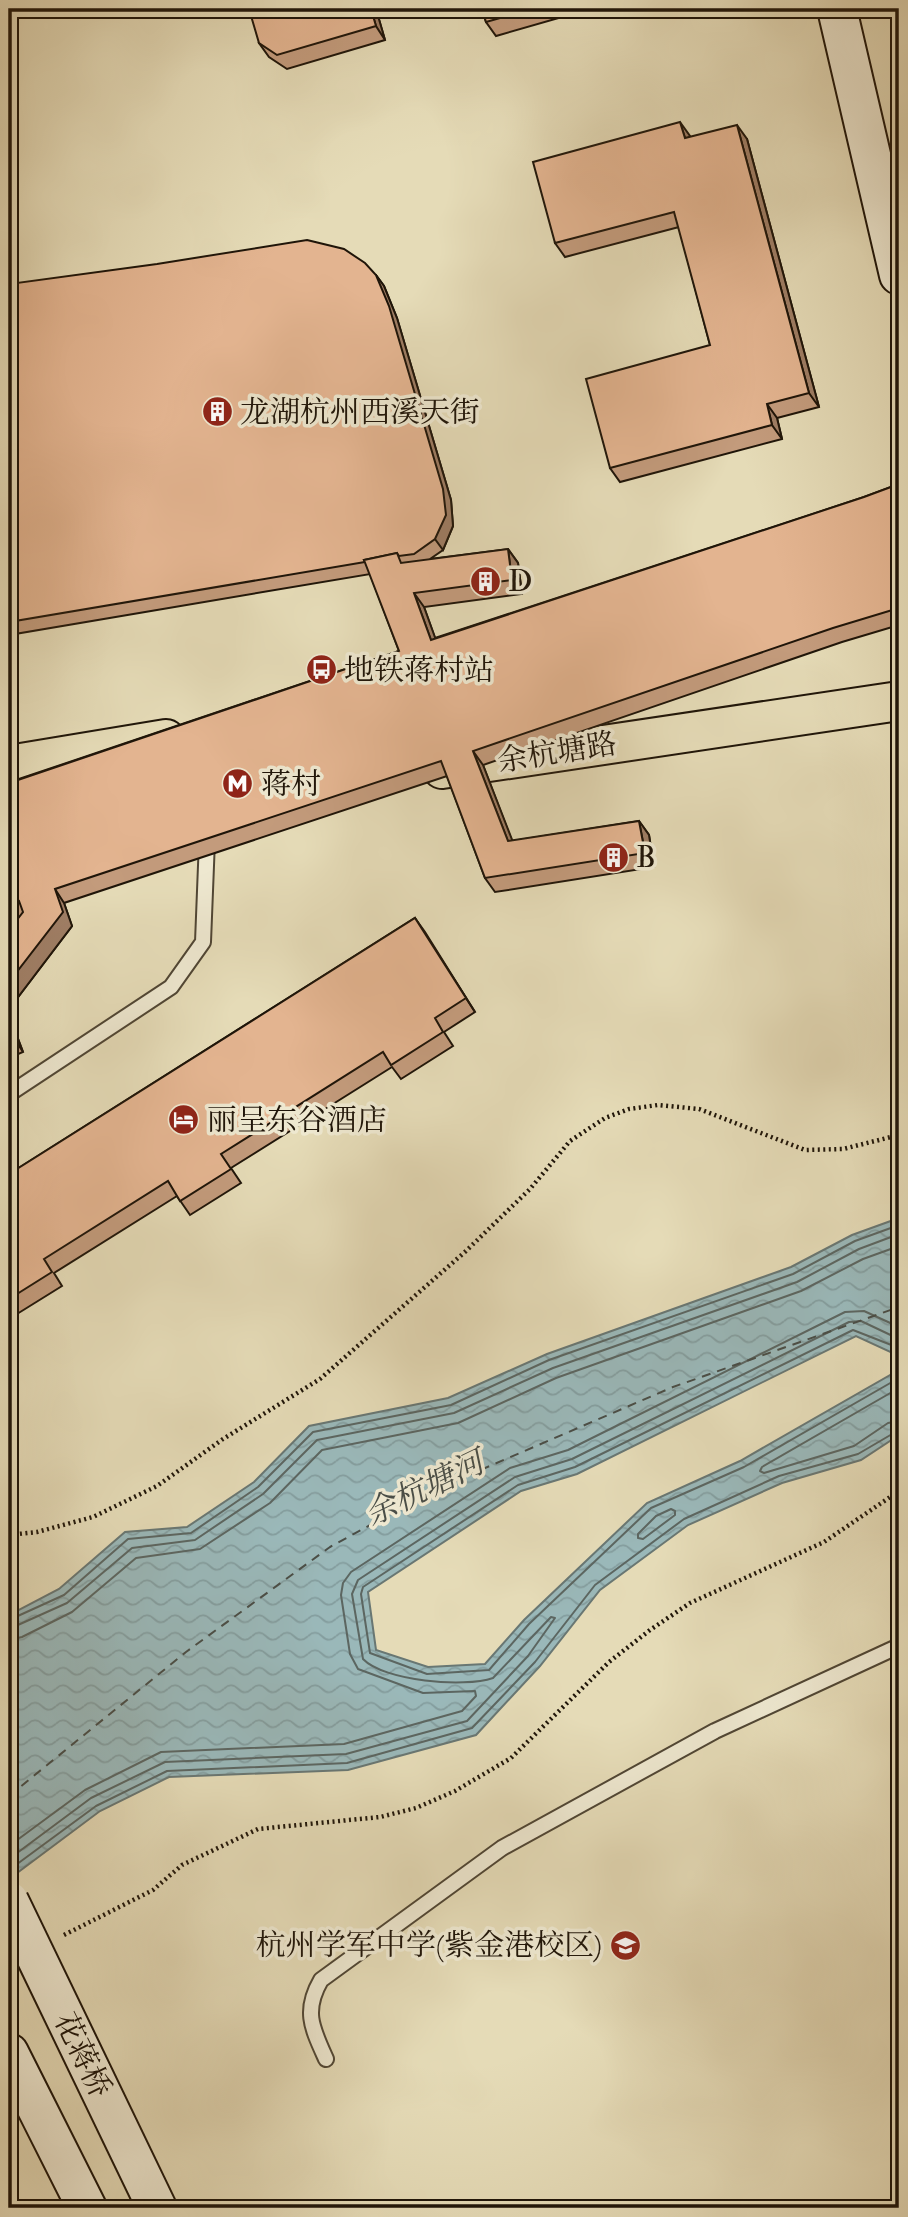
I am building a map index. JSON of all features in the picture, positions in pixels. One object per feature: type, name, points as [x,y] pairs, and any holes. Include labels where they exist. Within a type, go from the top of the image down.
[{"type":"main road","points":[[837,9],[899,275]]},
{"type":"main road","name":"余杭塘路","points":[[413,774],[899,701]]},
{"type":"main road","points":[[9,765],[202,733]]},
{"type":"main road","name":"花蒋桥","points":[[9,1901],[157,2208]]},
{"type":"main road","points":[[9,2053],[87,2208]]},
{"type":"lane","points":[[9,1094],[171,988],[203,942],[204,813]]},
{"type":"lane","points":[[326,2059],[310,2016],[311,1998],[321,1980],[502,1848],[704,1736],[899,1646]]},
{"type":"path","points":[[9,1535],[37,1532],[93,1517],[157,1486],[223,1439],[320,1379],[466,1251],[530,1189],[570,1141],[605,1118],[629,1109],[658,1105],[699,1109],[804,1150],[843,1149],[899,1135]]},
{"type":"path","points":[[55,1939],[153,1890],[182,1865],[258,1829],[380,1817],[416,1808],[455,1791],[511,1758],[609,1662],[650,1630],[690,1603],[824,1542],[899,1491]]},
{"type":"water","name":"余杭塘河","points":[[899,1218],[899,1356],[856,1336],[577,1474],[521,1491],[368,1592],[376,1650],[428,1667],[485,1664],[524,1620],[647,1503],[740,1461],[899,1370],[899,1435],[861,1460],[782,1483],[688,1525],[600,1590],[540,1666],[476,1735],[348,1770],[169,1777],[100,1811],[9,1879],[9,1615],[59,1589],[125,1532],[187,1527],[254,1482],[309,1426],[448,1398],[547,1354],[791,1267],[852,1235]]},
{"type":"building","points":[[249,9],[371,9],[376,26],[277,55],[259,43]]},
{"type":"building","points":[[482,9],[532,9],[486,22]]},
{"type":"building","points":[[680,122],[685,138],[737,125],[809,393],[767,404],[772,425],[610,468],[586,379],[710,345],[674,212],[555,243],[533,162]]},
{"type":"building","name":"龙湖杭州西溪天街","points":[[307,240],[344,249],[365,263],[376,275],[389,306],[443,489],[446,515],[435,539],[414,554],[399,556],[397,553],[364,560],[365,562],[9,622],[9,284]]},
{"type":"building","name":"蒋村","points":[[899,484],[899,608],[473,751],[508,841],[639,821],[645,853],[485,878],[441,761],[55,889],[63,912],[9,982],[9,930],[23,912],[19,901],[9,904],[9,783],[399,651],[364,560],[397,553],[401,563],[508,549],[512,580],[414,593],[431,640]]},
{"type":"building","points":[[415,918],[466,998],[435,1018],[443,1032],[391,1065],[383,1052],[221,1154],[231,1169],[180,1201],[168,1181],[44,1259],[52,1272],[9,1299],[9,1174]]},
{"type":"building","points":[[9,1026],[14,1038],[9,1040]]},
{"type":"ferry route","points":[[9,1796],[186,1652],[330,1547],[434,1490],[673,1387],[899,1307]]},
{"type":"place","name":"龙湖杭州西溪天街","points":[[217,412]]},
{"type":"place","name":"D","points":[[485,581]]},
{"type":"place","name":"地铁蒋村站","points":[[321,670]]},
{"type":"place","name":"蒋村","points":[[238,784]]},
{"type":"place","name":"B","points":[[613,857]]},
{"type":"place","name":"丽呈东谷酒店","points":[[184,1120]]},
{"type":"place","name":"杭州学军中学(紫金港校区)","points":[[625,1945]]}]
